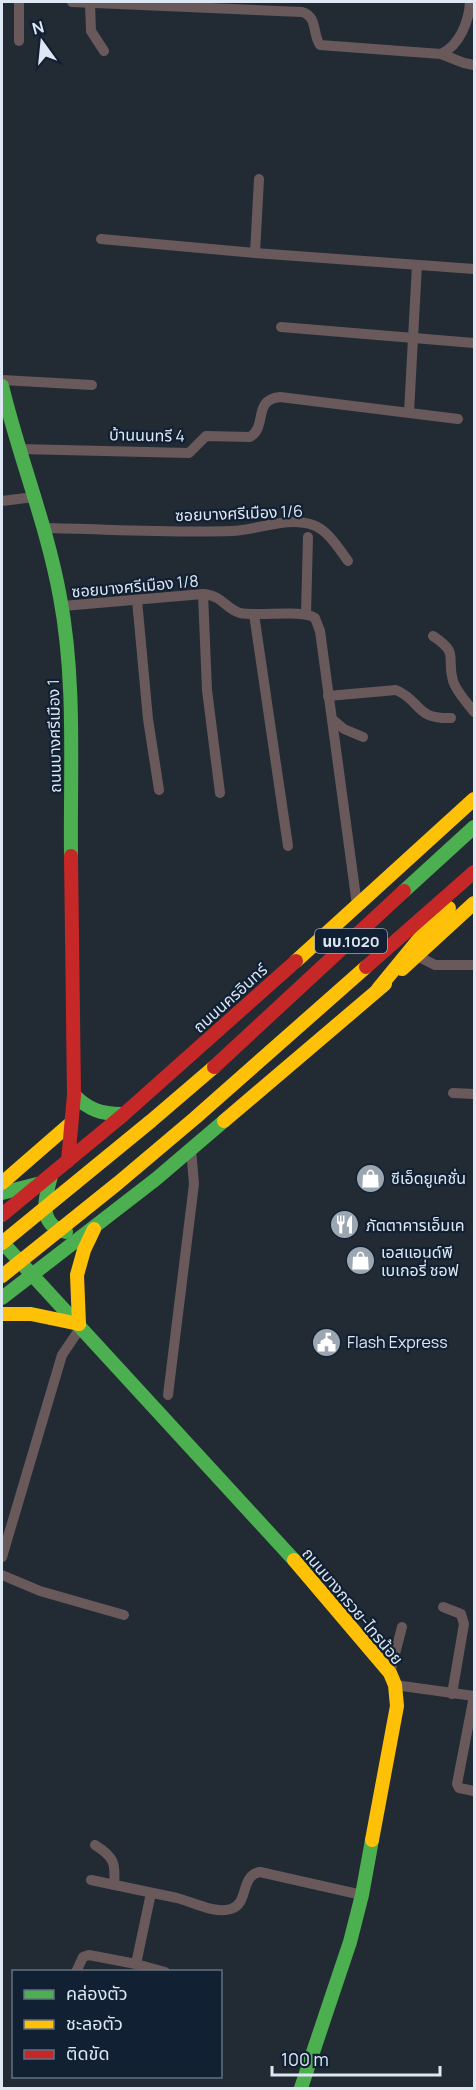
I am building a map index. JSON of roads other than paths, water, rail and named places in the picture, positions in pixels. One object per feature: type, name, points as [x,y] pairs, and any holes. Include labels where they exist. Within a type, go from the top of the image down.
[{"type":"main road","name":"ถนนบางศรีเมือง 1","points":[[2,386],[44,528],[63,606],[69,667],[74,1095],[68,1161]]},
{"type":"main road","name":"ถนนนครอินทร์","points":[[2,1215],[189,1057],[474,799]]},
{"type":"main road","name":"นบ.1020","points":[[2,1242],[151,1121],[226,1056],[474,827]]},
{"type":"main road","name":"นบ.1020","points":[[2,1276],[118,1183],[474,872]]},
{"type":"main road","points":[[378,989],[424,933],[474,881]]},
{"type":"main road","name":"นบ.1020","points":[[2,1298],[156,1179],[417,956],[474,903]]},
{"type":"main road","points":[[74,1095],[90,1110],[105,1114],[122,1114]]},
{"type":"main road","points":[[2,1183],[71,1123]]},
{"type":"main road","points":[[2,1193],[47,1179],[45,1215],[58,1232],[70,1232],[96,1224]]},
{"type":"main road","points":[[2,1314],[28,1312],[80,1325],[77,1275],[84,1250],[96,1224]]},
{"type":"main road","name":"ถนนบางกรวย-ไทรน้อย","points":[[2,1242],[309,1577],[392,1679],[397,1706],[362,1895],[350,1942],[301,2088]]},
{"type":"street","points":[[19,2],[19,41]]},
{"type":"street","points":[[72,2],[253,8],[302,12],[310,14],[313,19],[316,40],[320,45],[441,54],[474,65]]},
{"type":"street","points":[[441,54],[453,46],[466,26],[470,2]]},
{"type":"street","points":[[90,4],[91,31],[104,51]]},
{"type":"street","points":[[255,253],[260,179]]},
{"type":"street","points":[[101,239],[474,269]]},
{"type":"street","points":[[409,412],[417,265]]},
{"type":"street","points":[[281,327],[474,343]]},
{"type":"street","points":[[2,380],[92,385]]},
{"type":"street","name":"บ้านนนทรี 4","points":[[19,449],[189,453],[206,436],[250,437],[257,428],[264,405],[273,398],[280,397],[458,418]]},
{"type":"street","points":[[2,501],[34,497]]},
{"type":"street","name":"ซอยบางศรีเมือง 1/6","points":[[44,528],[233,531],[284,523],[306,524],[315,525],[324,531],[348,561]]},
{"type":"street","points":[[308,537],[309,615],[315,618],[320,631],[357,905]]},
{"type":"street","points":[[203,594],[207,690],[220,793]]},
{"type":"street","name":"ซอยบางศรีเมือง 1/8","points":[[63,606],[203,594],[219,597],[240,613],[309,615]]},
{"type":"street","points":[[137,600],[148,719],[159,790]]},
{"type":"street","points":[[254,614],[288,846]]},
{"type":"street","points":[[434,636],[451,652],[453,682],[474,712]]},
{"type":"street","points":[[328,696],[396,690],[404,694],[427,716],[451,718]]},
{"type":"street","points":[[332,719],[344,729],[363,737]]},
{"type":"street","points":[[417,956],[435,965],[474,965]]},
{"type":"street","points":[[453,1093],[474,1094]]},
{"type":"street","points":[[168,1395],[194,1184],[191,1149]]},
{"type":"street","points":[[2,1557],[62,1355],[80,1325]]},
{"type":"street","points":[[2,1575],[40,1591],[124,1615]]},
{"type":"street","points":[[443,1607],[461,1614],[464,1624],[452,1694]]},
{"type":"street","points":[[402,1627],[392,1679],[452,1694],[474,1696],[457,1785],[459,1788],[474,1791]]},
{"type":"street","points":[[95,1845],[110,1854],[113,1862],[114,1885]]},
{"type":"street","points":[[91,1880],[218,1910],[235,1908],[241,1901],[249,1877],[260,1872],[362,1895]]},
{"type":"street","points":[[136,1964],[151,1893]]},
{"type":"street","points":[[76,1970],[83,1957],[89,1955],[161,1970]]},
{"type":"place","name":"ซีเอ็ดยูเคชั่น","points":[[370,1178]]},
{"type":"place","name":"ภัตตาคารเอ็มเค","points":[[345,1225]]},
{"type":"place","name":"เอสแอนด์พี เบเกอรี่ ชอฟ","points":[[360,1261]]},
{"type":"place","name":"Flash Express","points":[[326,1342]]}]
